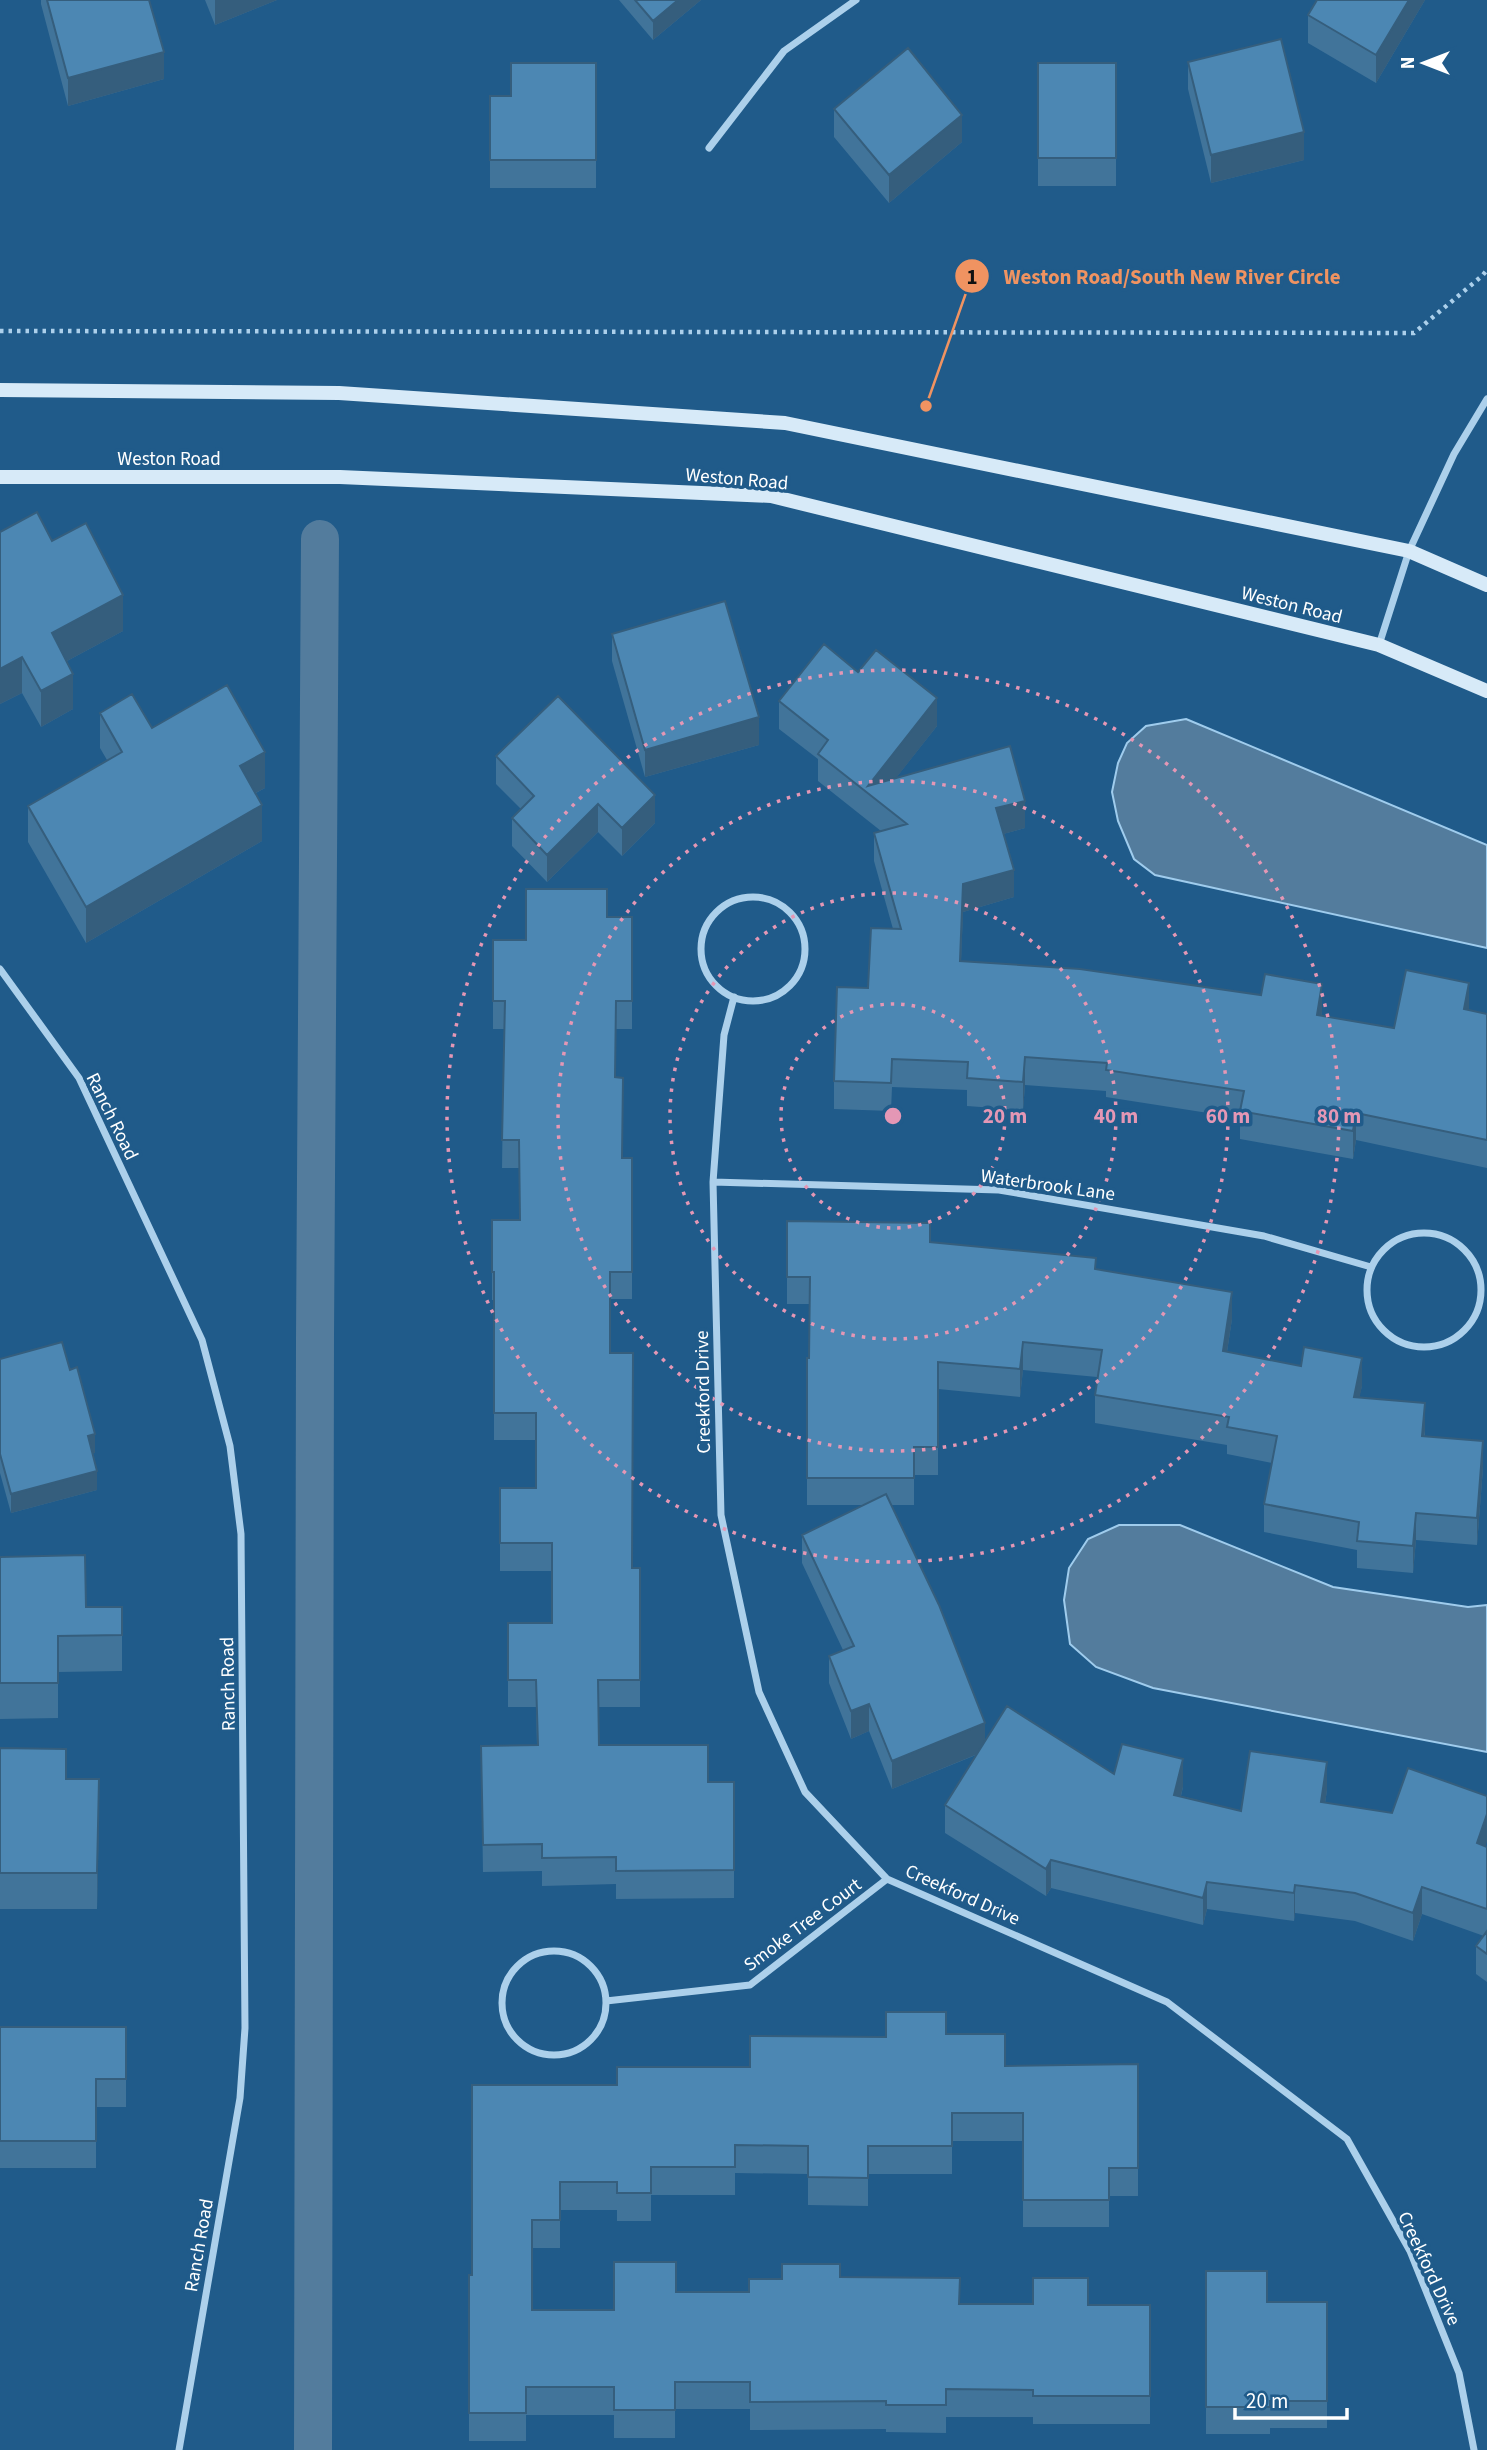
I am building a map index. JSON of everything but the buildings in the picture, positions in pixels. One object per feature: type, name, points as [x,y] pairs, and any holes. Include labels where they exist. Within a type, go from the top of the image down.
[{"type":"main road","points":[[0,390],[339,393],[785,423],[1409,551],[1487,585]]},
{"type":"main road","name":"Weston Road","points":[[0,477],[340,477],[771,496],[1380,645],[1487,691]]},
{"type":"street","points":[[709,148],[784,51],[856,0]]},
{"type":"street","points":[[1380,645],[1409,551],[1454,454],[1487,399]]},
{"type":"street","points":[[740,898],[772,900],[786,908],[797,920],[803,935],[805,952],[802,968],[787,987],[766,1000],[750,1001],[734,997],[720,990],[709,977],[701,946],[704,930],[713,916],[725,905],[740,898]]},
{"type":"street","name":"Ranch Road","points":[[0,969],[79,1078],[202,1340],[230,1446],[241,1534],[245,2028],[240,2098],[179,2450]]},
{"type":"street","name":"Creekford Drive","points":[[734,997],[724,1035],[713,1182],[721,1515],[760,1692],[805,1792],[887,1879],[1167,2002],[1347,2139],[1410,2251],[1459,2372],[1474,2450]]},
{"type":"street","name":"Waterbrook Lane","points":[[713,1182],[999,1190],[1264,1236],[1371,1268]]},
{"type":"street","points":[[1429,1232],[1462,1246],[1473,1260],[1480,1276],[1482,1295],[1467,1328],[1454,1339],[1437,1346],[1419,1347],[1402,1343],[1386,1333],[1375,1319],[1368,1303],[1367,1285],[1371,1268],[1381,1252],[1394,1240],[1411,1233],[1429,1232]]},
{"type":"street","name":"Smoke Tree Court","points":[[606,2001],[750,1985],[887,1879]]},
{"type":"street","points":[[552,1950],[568,1952],[583,1959],[599,1977],[606,2001],[604,2018],[597,2032],[586,2044],[572,2052],[555,2056],[525,2047],[512,2035],[501,2004],[503,1988],[510,1973],[522,1961],[536,1953],[552,1950]]},
{"type":"path","points":[[0,331],[1414,333],[1487,270]]},
{"type":"water","points":[[1186,719],[1487,845],[1487,948],[1155,875],[1134,859],[1118,821],[1112,792],[1118,763],[1127,743],[1146,726]]},
{"type":"water","points":[[1119,1525],[1180,1525],[1333,1587],[1468,1607],[1487,1605],[1487,1752],[1153,1688],[1096,1667],[1070,1644],[1064,1600],[1069,1568],[1088,1539]]},
{"type":"waterway","points":[[313,2450],[320,539]]},
{"type":"place","name":"Weston Road/South New River Circle","points":[[926,406]]}]
